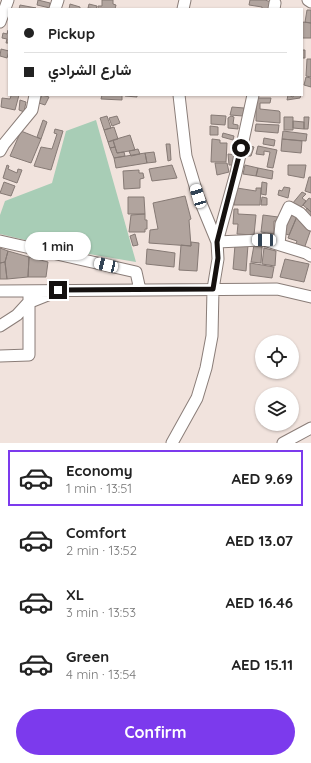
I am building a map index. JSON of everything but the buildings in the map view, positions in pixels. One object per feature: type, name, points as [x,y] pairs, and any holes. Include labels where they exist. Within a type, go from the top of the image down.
[{"type":"street","points":[[0,21],[8,0]]},
{"type":"street","points":[[1,144],[32,110],[35,96]]},
{"type":"street","points":[[172,443],[197,398],[206,368],[212,336],[213,289],[218,258],[217,242],[198,196],[186,156],[179,96]]},
{"type":"street","points":[[217,242],[236,173],[253,96]]},
{"type":"street","points":[[279,244],[281,224],[289,207],[300,213],[311,225]]},
{"type":"street","points":[[217,242],[264,240],[306,253],[311,256]]},
{"type":"street","points":[[0,241],[136,272],[140,290]]},
{"type":"street","points":[[1,291],[277,289],[311,297]]},
{"type":"street","points":[[0,326],[17,315],[28,303],[58,290]]},
{"type":"street","points":[[0,356],[29,355],[29,291]]},
{"type":"street","points":[[283,443],[311,428]]},
{"type":"green space","points":[[96,120],[136,262],[71,251],[0,234],[0,215],[5,201],[52,183],[66,131]]},
{"type":"route","points":[[58,290],[213,289],[218,258],[217,242],[236,173],[241,148]]}]
